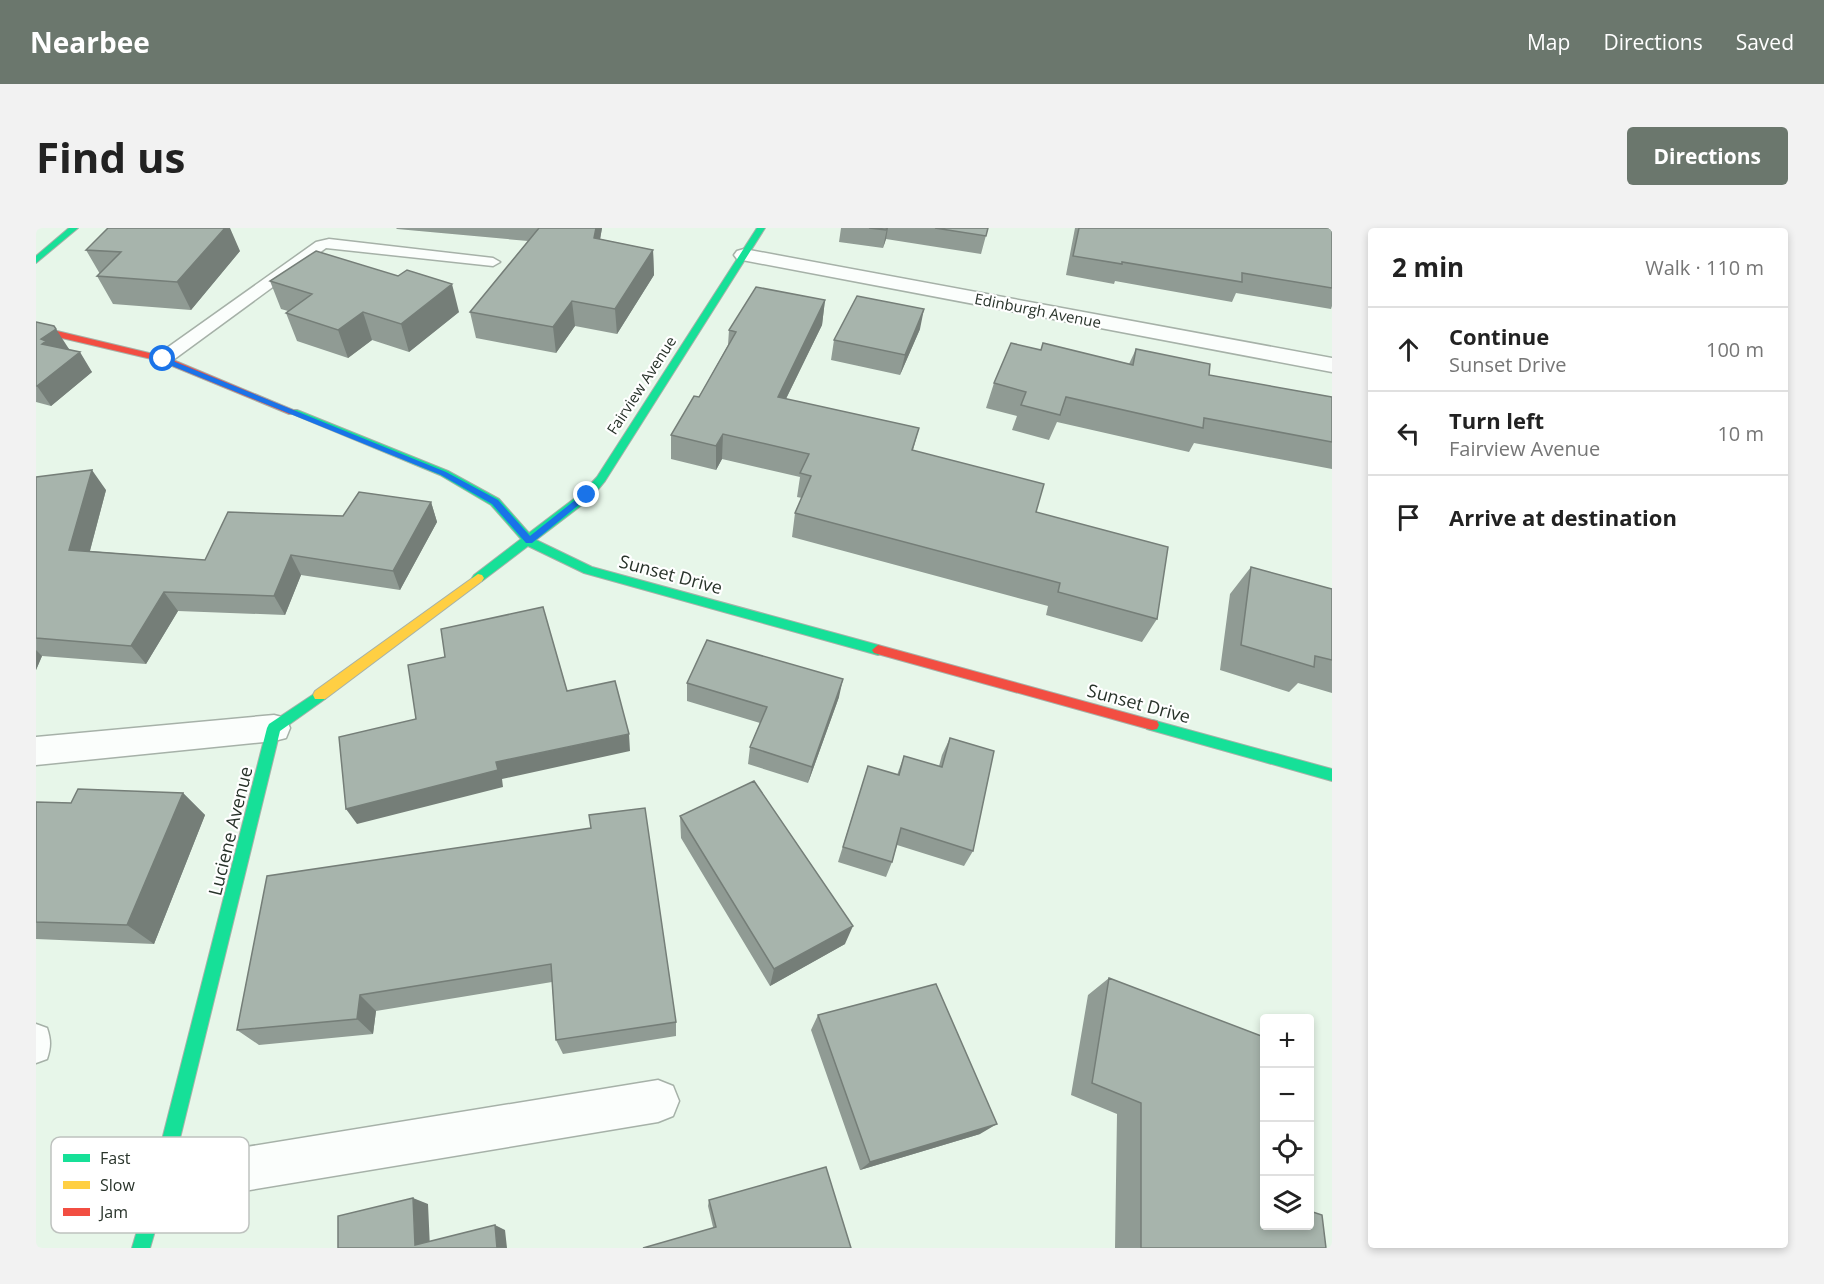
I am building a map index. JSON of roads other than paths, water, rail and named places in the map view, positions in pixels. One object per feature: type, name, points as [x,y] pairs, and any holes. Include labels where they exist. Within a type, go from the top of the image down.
[{"type":"street","points":[[36,260],[74,228]]},
{"type":"street","name":"Fairview Avenue","points":[[529,541],[587,495],[601,479],[761,228]]},
{"type":"street","name":"Edinburgh Avenue","points":[[744,255],[1332,365]]},
{"type":"street","name":"Sunset Drive","points":[[36,329],[163,359],[444,473],[495,502],[529,541],[588,570],[1332,775]]},
{"type":"street","points":[[36,751],[274,728],[529,541]]},
{"type":"street","name":"Luciene Avenue","points":[[172,1137],[274,728]]},
{"type":"street","points":[[249,1168],[658,1101]]},
{"type":"street","name":"Luciene Avenue","points":[[141,1248],[145,1233]]},
{"type":"lane","points":[[163,359],[321,245],[329,243],[493,262]]},
{"type":"lane","points":[[36,1039],[36,1048]]}]
